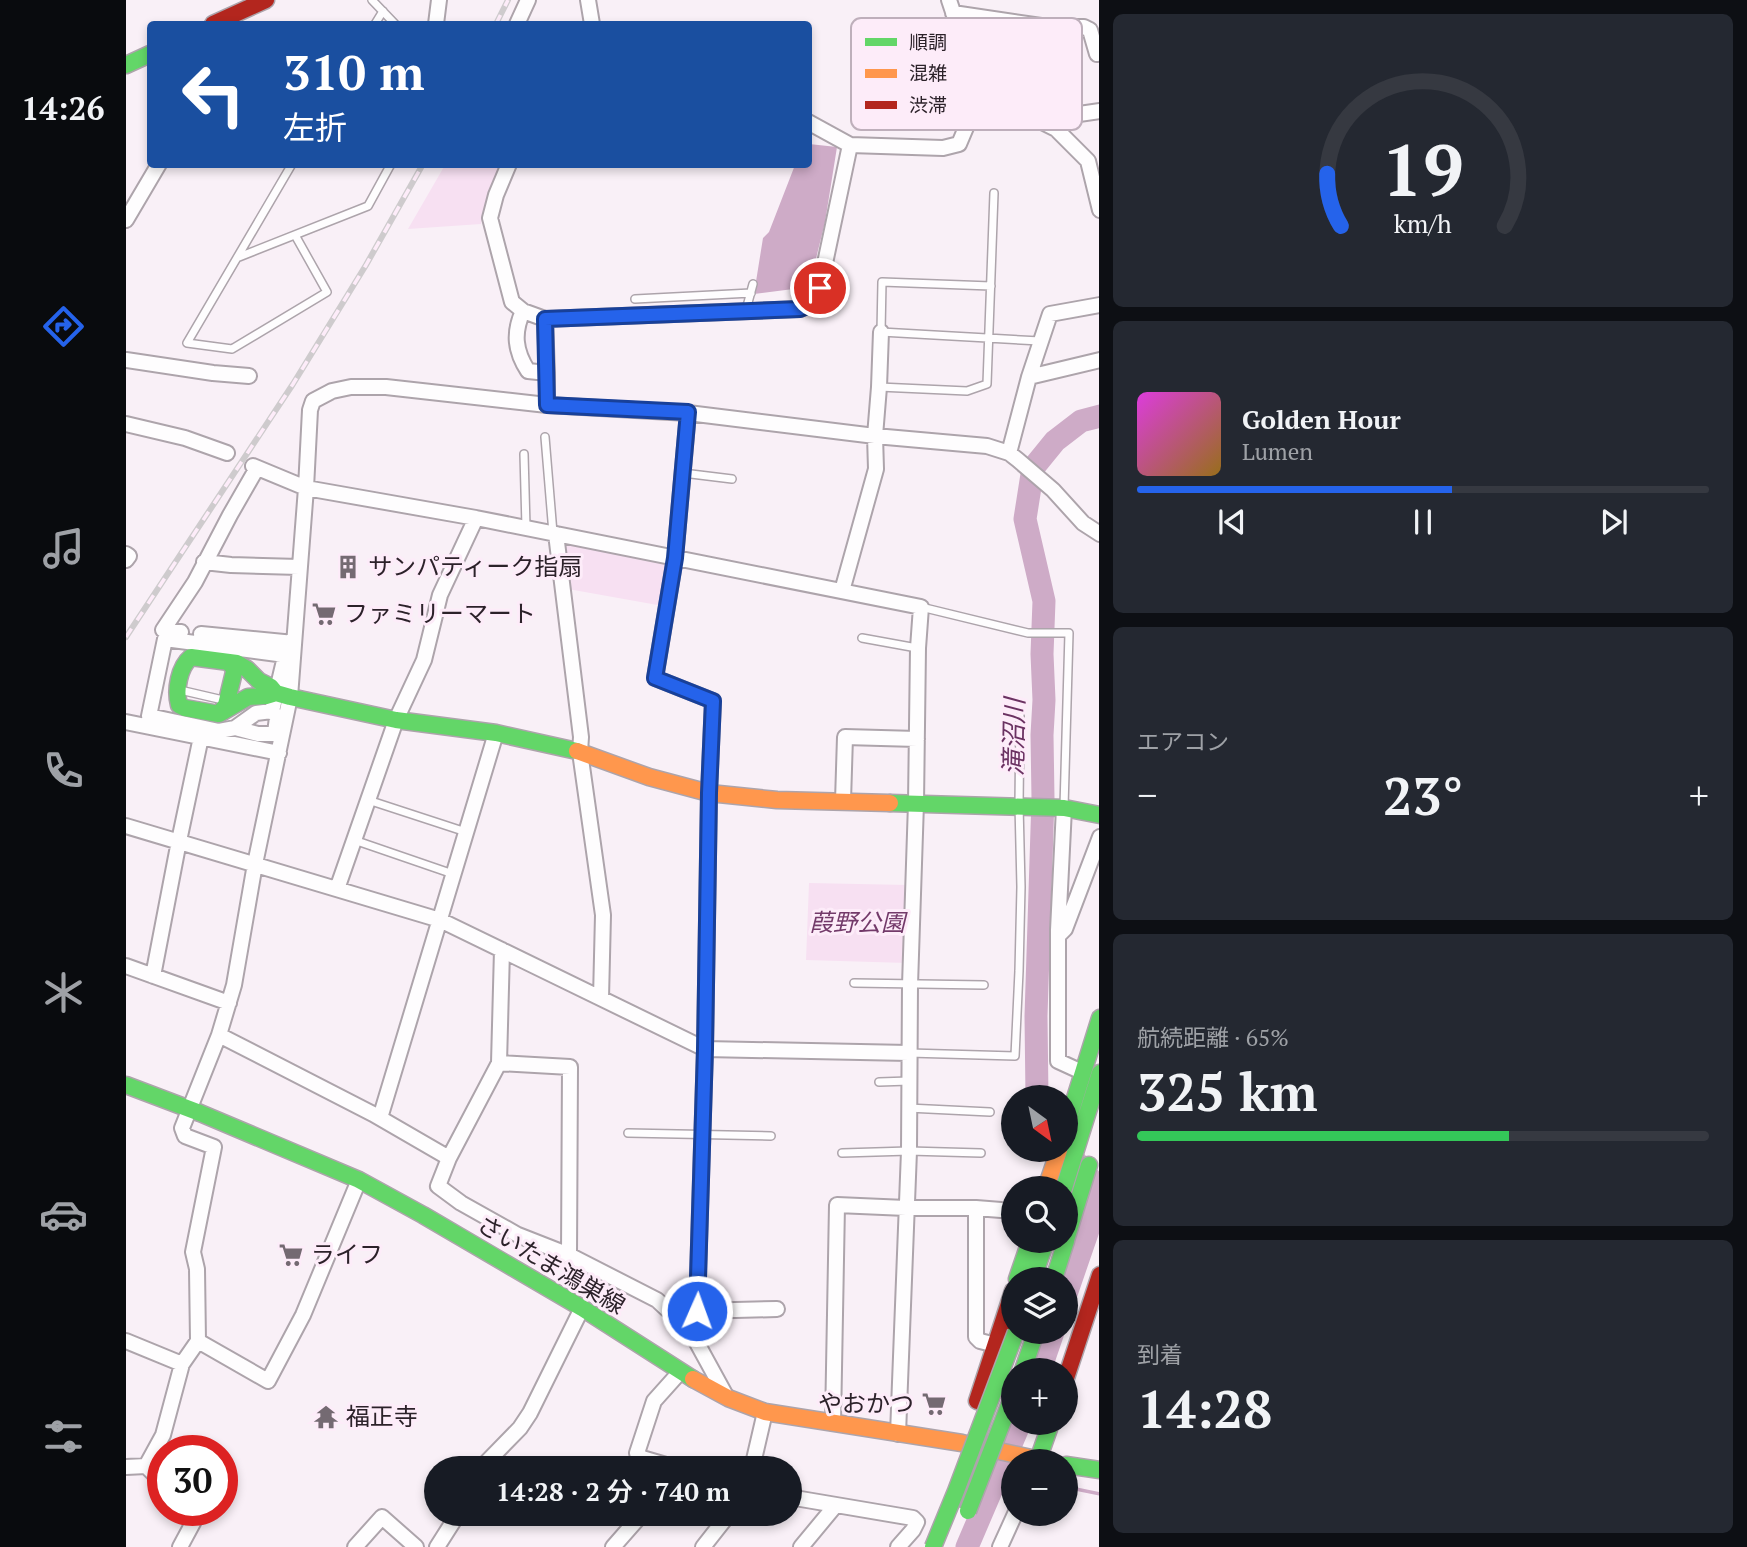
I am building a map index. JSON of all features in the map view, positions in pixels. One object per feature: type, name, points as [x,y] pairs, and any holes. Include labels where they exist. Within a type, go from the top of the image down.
[{"type":"main road","points":[[228,21],[246,17],[266,0]]},
{"type":"main road","points":[[126,65],[146,56]]},
{"type":"main road","points":[[283,695],[259,681],[243,666],[191,657],[183,664],[177,701],[182,707],[223,707],[248,697],[283,695],[396,720],[496,733],[580,752],[649,777],[709,793],[777,800],[1023,805],[1099,815]]},
{"type":"main road","points":[[223,707],[234,672],[228,662]]},
{"type":"main road","points":[[1078,1086],[1099,1021]]},
{"type":"main road","points":[[1068,1176],[1099,1076]]},
{"type":"main road","name":"さいたま鴻巣線","points":[[126,1085],[359,1180],[582,1308],[680,1372],[728,1398],[765,1412],[962,1443],[1001,1452]]},
{"type":"main road","points":[[1078,1200],[1094,1147]]},
{"type":"main road","points":[[1073,1358],[1099,1278]]},
{"type":"main road","points":[[962,1443],[1001,1329]]},
{"type":"main road","points":[[933,1547],[957,1491],[1012,1344]]},
{"type":"main road","points":[[961,1527],[1001,1425]]},
{"type":"main road","points":[[1078,1467],[1099,1470]]},
{"type":"street","points":[[436,21],[439,0]]},
{"type":"street","points":[[518,21],[528,0]]},
{"type":"street","points":[[588,0],[592,21]]},
{"type":"street","points":[[951,7],[1004,18]]},
{"type":"street","points":[[1082,27],[1090,30],[1099,57]]},
{"type":"street","points":[[126,48],[146,56]]},
{"type":"street","points":[[812,124],[850,145],[943,148],[959,145],[965,130]]},
{"type":"street","points":[[1057,130],[1094,159],[1099,202]]},
{"type":"street","points":[[507,168],[490,218],[512,302],[523,311],[545,319],[800,309],[817,302],[850,145]]},
{"type":"street","points":[[126,220],[157,168]]},
{"type":"street","points":[[1013,457],[1029,377],[1050,314],[1099,304]]},
{"type":"street","points":[[523,311],[516,325],[520,358],[528,370],[547,373]]},
{"type":"street","points":[[545,319],[547,405]]},
{"type":"street","points":[[842,592],[876,469],[875,436],[881,332]]},
{"type":"street","points":[[1029,377],[1099,359]]},
{"type":"street","points":[[126,360],[249,376]]},
{"type":"street","points":[[126,1467],[146,1466],[163,1435],[182,1364],[198,1341],[197,1269],[193,1252],[214,1147],[185,1136],[182,1128],[219,1035],[234,985],[283,695],[299,567],[310,410],[313,401],[332,391],[351,387],[386,387],[547,405],[688,412],[875,436],[987,446],[1013,457],[1052,490],[1083,523],[1099,533]]},
{"type":"street","points":[[688,412],[675,558],[655,678],[713,701],[696,1341]]},
{"type":"street","points":[[126,424],[185,438],[227,453]]},
{"type":"street","points":[[289,647],[163,630],[195,582],[255,467],[306,488],[476,518],[921,607],[910,985],[909,1151],[898,1434]]},
{"type":"street","points":[[337,889],[396,720],[424,660],[440,595],[476,518]]},
{"type":"street","points":[[555,534],[581,737],[580,752],[603,915],[601,998]]},
{"type":"street","points":[[126,554],[129,556],[126,560]]},
{"type":"street","points":[[204,562],[299,567]]},
{"type":"street","points":[[283,695],[272,711],[256,713],[235,728],[219,731],[149,716],[165,639],[289,647]]},
{"type":"street","points":[[272,711],[277,717],[275,752]]},
{"type":"street","points":[[126,722],[275,752]]},
{"type":"street","points":[[235,728],[258,734],[274,734]]},
{"type":"street","points":[[380,1118],[496,733]]},
{"type":"street","points":[[153,976],[201,737]]},
{"type":"street","points":[[843,801],[845,737],[917,739]]},
{"type":"street","points":[[1060,808],[1058,1061],[1082,1072]]},
{"type":"street","points":[[126,825],[440,920],[705,1049],[909,1053]]},
{"type":"street","points":[[1058,936],[1065,929],[1099,840]]},
{"type":"street","points":[[502,950],[499,1063],[449,1158],[438,1186],[461,1203],[518,1234],[569,1255],[657,1300],[684,1325],[696,1341],[728,1398]]},
{"type":"street","points":[[126,966],[229,1003]]},
{"type":"street","points":[[219,1035],[380,1118],[449,1158]]},
{"type":"street","points":[[499,1063],[570,1067],[569,1255]]},
{"type":"street","points":[[198,1341],[268,1381],[303,1315],[359,1180]]},
{"type":"street","points":[[833,1423],[837,1205],[1001,1210]]},
{"type":"street","points":[[976,1208],[976,1337],[996,1345]]},
{"type":"street","points":[[493,1456],[520,1428],[530,1413],[582,1308]]},
{"type":"street","points":[[697,1311],[777,1309]]},
{"type":"street","points":[[126,1341],[182,1364]]},
{"type":"street","points":[[640,1456],[638,1453],[654,1401],[680,1372]]},
{"type":"street","points":[[755,1456],[765,1412]]},
{"type":"street","points":[[924,1547],[962,1443]]},
{"type":"street","points":[[802,1500],[913,1518],[917,1522],[913,1530],[898,1547]]},
{"type":"street","points":[[800,1547],[835,1506]]},
{"type":"street","points":[[355,1547],[382,1517],[416,1547]]},
{"type":"street","points":[[180,1547],[191,1526]]},
{"type":"street","points":[[437,1547],[450,1526]]},
{"type":"street","points":[[613,1547],[631,1526]]},
{"type":"street","points":[[704,1547],[720,1526]]},
{"type":"street","points":[[1000,1547],[1009,1526]]},
{"type":"lane","points":[[372,0],[392,21]]},
{"type":"lane","points":[[377,21],[383,10]]},
{"type":"lane","points":[[290,168],[187,343],[233,349],[327,292],[295,235]]},
{"type":"lane","points":[[238,257],[368,206],[389,168]]},
{"type":"lane","points":[[879,387],[967,391],[987,384],[994,193]]},
{"type":"lane","points":[[991,286],[882,282],[881,332],[1041,341]]},
{"type":"lane","points":[[746,310],[753,285]]},
{"type":"lane","points":[[635,299],[751,293]]},
{"type":"lane","points":[[545,437],[555,534]]},
{"type":"lane","points":[[524,454],[526,528]]},
{"type":"lane","points":[[683,473],[732,479]]},
{"type":"lane","points":[[921,607],[1028,633],[1069,633],[1060,808]]},
{"type":"lane","points":[[862,638],[918,648]]},
{"type":"lane","points":[[909,1053],[1015,1056],[1020,971],[1023,805],[1020,716]]},
{"type":"lane","points":[[368,800],[466,832]]},
{"type":"lane","points":[[354,840],[454,874]]},
{"type":"lane","points":[[854,983],[984,985]]},
{"type":"lane","points":[[879,1082],[909,1081]]},
{"type":"lane","points":[[908,1108],[990,1112]]},
{"type":"lane","points":[[628,1133],[771,1136]]},
{"type":"lane","points":[[842,1153],[981,1153]]},
{"type":"green space","points":[[443,168],[501,168],[485,204],[481,224],[408,229]]},
{"type":"green space","points":[[562,539],[669,562],[663,606],[568,589]]},
{"type":"green space","name":"葭野公園","points":[[809,883],[908,885],[907,963],[806,960]]},
{"type":"shaded area","points":[[812,144],[837,147],[825,222],[809,287],[754,294],[763,238],[769,232],[794,168],[812,168]]},
{"type":"waterway","name":"滝沼川","points":[[1037,1085],[1044,601],[1025,519],[1033,468],[1055,441],[1081,421],[1099,416]]},
{"type":"waterway","name":"滝沼川","points":[[1075,1267],[1098,1201],[1097,1187],[1077,1163]]},
{"type":"waterway","name":"滝沼川","points":[[1044,1358],[1049,1344]]},
{"type":"waterway","name":"滝沼川","points":[[967,1547],[1015,1435]]},
{"type":"waterway","points":[[1078,1489],[1099,1494]]},
{"type":"railway","points":[[498,21],[508,0]]},
{"type":"railway","points":[[126,637],[293,384],[366,265],[421,168]]},
{"type":"traffic: fast","points":[[126,65],[147,55]]},
{"type":"traffic: fast","points":[[276,693],[248,697],[219,714],[179,705],[179,679],[191,657],[237,663],[276,693],[290,697],[396,720],[496,733],[577,751]]},
{"type":"traffic: fast","points":[[219,714],[226,705],[234,672],[228,662]]},
{"type":"traffic: fast","points":[[890,803],[1064,808],[1099,815]]},
{"type":"traffic: fast","points":[[1078,1089],[1099,1021]]},
{"type":"traffic: fast","points":[[1068,1176],[1099,1076]]},
{"type":"traffic: fast","points":[[126,1085],[359,1180],[582,1308],[693,1379]]},
{"type":"traffic: fast","points":[[1078,1201],[1089,1165]]},
{"type":"traffic: fast","points":[[1021,1267],[1026,1253]]},
{"type":"traffic: fast","points":[[1037,1267],[1042,1253]]},
{"type":"traffic: fast","points":[[1058,1267],[1062,1253]]},
{"type":"traffic: fast","points":[[933,1547],[1011,1344]]},
{"type":"traffic: fast","points":[[1027,1358],[1032,1344]]},
{"type":"traffic: fast","points":[[968,1511],[1001,1426]]},
{"type":"traffic: fast","points":[[1042,1449],[1047,1435]]},
{"type":"traffic: fast","points":[[1078,1467],[1099,1470]]},
{"type":"traffic: slow","points":[[577,751],[649,777],[709,793],[777,800],[890,803]]},
{"type":"traffic: slow","points":[[1050,1176],[1055,1162]]},
{"type":"traffic: slow","points":[[693,1379],[728,1398],[765,1412],[1001,1451]]},
{"type":"traffic: jam","points":[[220,21],[266,0]]},
{"type":"traffic: jam","points":[[1073,1358],[1099,1278]]},
{"type":"traffic: jam","points":[[977,1401],[1001,1328]]},
{"type":"place","name":"サンパティーク指扇","points":[[348,567]]},
{"type":"place","name":"ファミリーマート","points":[[324,614]]},
{"type":"place","name":"ライフ","points":[[291,1255]]},
{"type":"place","name":"やおかつ","points":[[934,1404]]},
{"type":"place","name":"福正寺","points":[[326,1417]]},
{"type":"route","points":[[697,1311],[713,701],[655,678],[675,558],[688,412],[547,405],[545,319],[800,309],[817,302],[820,288]]}]
